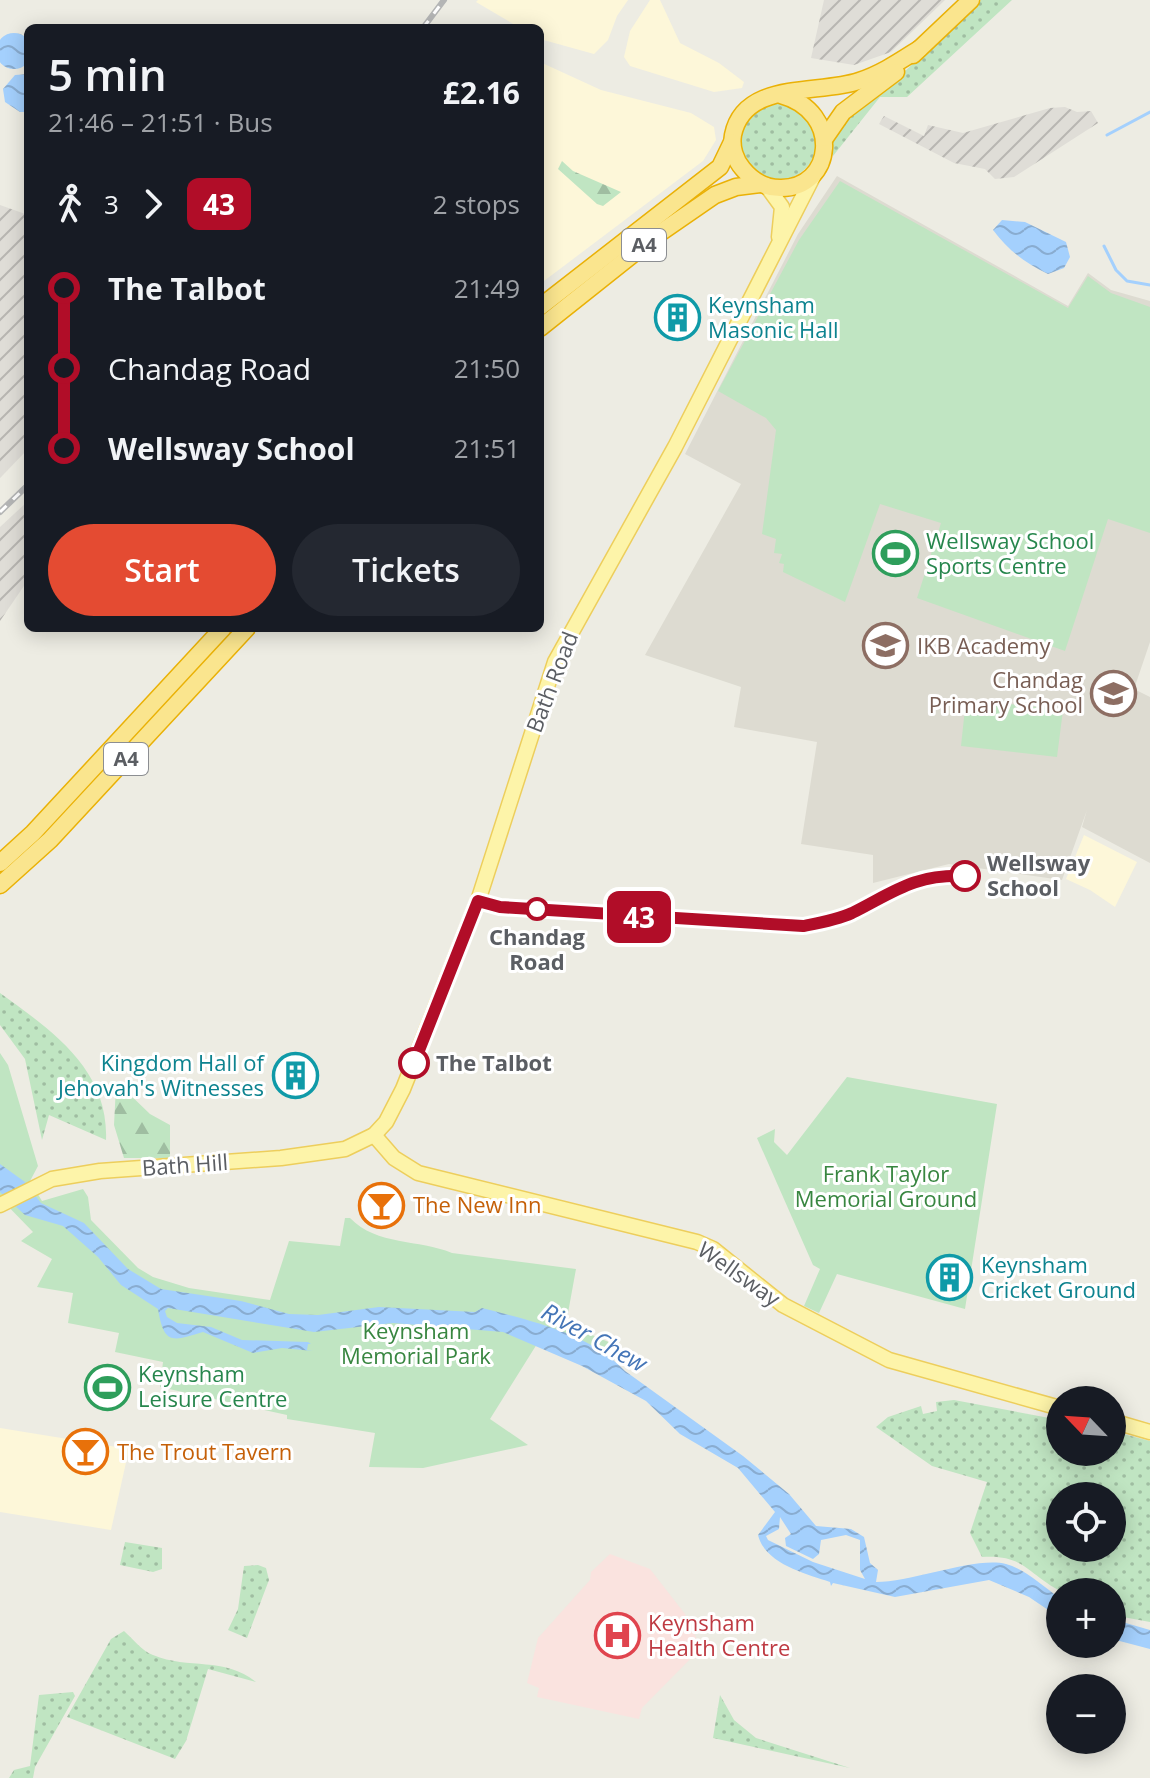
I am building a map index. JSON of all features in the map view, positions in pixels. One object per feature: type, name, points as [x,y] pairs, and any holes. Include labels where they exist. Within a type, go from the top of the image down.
[{"type":"highway","name":"A4","points":[[544,325],[657,235],[715,195],[763,185],[796,186],[818,167],[825,138],[843,112],[893,74],[971,0]]},
{"type":"highway","name":"A4","points":[[544,304],[720,167],[733,141],[736,126],[748,106],[760,98],[861,81],[919,49]]},
{"type":"highway","points":[[781,95],[809,107],[819,119],[825,138]]},
{"type":"highway","points":[[733,141],[739,164],[763,185]]},
{"type":"highway","name":"A4","points":[[0,863],[33,833],[219,632]]},
{"type":"highway","name":"A4","points":[[0,885],[50,840],[243,632]]},
{"type":"main road","name":"Bath Road","points":[[374,1135],[389,1116],[403,1089],[478,901],[555,662],[675,447],[818,167]]},
{"type":"main road","name":"Bath Road","points":[[763,185],[782,207],[776,249]]},
{"type":"main road","name":"Bath Hill","points":[[1,1204],[36,1190],[52,1179],[100,1171],[326,1152],[345,1149],[374,1135]]},
{"type":"main road","name":"Wellsway","points":[[374,1135],[394,1158],[418,1173],[697,1242],[713,1249],[783,1305],[889,1360],[1046,1404]]},
{"type":"main road","points":[[1126,1425],[1150,1432]]},
{"type":"shaded area","points":[[628,0],[617,16],[608,40],[594,54],[544,40],[544,24],[513,24],[476,2]]},
{"type":"shaded area","points":[[650,0],[660,0],[680,43],[719,63],[744,82],[742,88],[714,92],[630,66],[624,57],[630,31]]},
{"type":"shaded area","points":[[824,0],[945,0],[891,52],[854,65],[811,58]]},
{"type":"shaded area","points":[[544,64],[601,90],[691,113],[714,127],[716,140],[703,161],[544,281]]},
{"type":"shaded area","points":[[1065,107],[1077,112],[1091,111],[1098,123],[1014,177],[995,179],[985,169],[954,163],[879,124],[884,116],[924,136],[928,125],[963,133],[1050,108]]},
{"type":"shaded area","name":"Wellsway School","points":[[837,176],[1068,306],[1088,273],[1111,290],[1150,301],[1150,642],[1134,689],[1150,697],[1150,863],[1082,827],[1087,810],[1062,880],[949,864],[873,883],[873,855],[801,844],[817,742],[734,727],[741,687],[645,655],[741,484],[685,454],[798,234]]},
{"type":"shaded area","points":[[0,205],[24,214],[24,453],[0,478]]},
{"type":"shaded area","points":[[24,505],[24,586],[0,621],[0,527]]},
{"type":"shaded area","points":[[1084,835],[1137,862],[1115,907],[1066,879]]},
{"type":"shaded area","points":[[0,1428],[129,1449],[111,1530],[0,1512]]},
{"type":"shaded area","name":"Keynsham Health Centre","points":[[610,1554],[650,1569],[685,1614],[701,1648],[642,1708],[639,1719],[537,1697],[539,1688],[527,1683],[538,1638],[590,1580],[591,1572]]},
{"type":"green space","points":[[981,0],[1012,0],[907,97],[880,97],[833,156],[833,142],[845,119],[903,73]]},
{"type":"green space","points":[[778,102],[793,105],[805,114],[814,126],[817,141],[814,156],[805,168],[793,177],[778,180],[763,177],[751,168],[742,156],[739,141],[742,126],[751,114],[763,105]]},
{"type":"green space","points":[[562,161],[573,171],[621,192],[603,206],[597,204],[558,169]]},
{"type":"green space","points":[[840,181],[1068,308],[1088,276],[1111,293],[1150,307],[1150,533],[1108,519],[1065,651],[917,598],[941,523],[880,504],[845,602],[783,572],[784,564],[779,563],[782,554],[774,553],[776,539],[762,534],[776,430],[766,418],[718,391],[799,240]]},
{"type":"green space","points":[[966,699],[1063,710],[1057,757],[961,746]]},
{"type":"green space","points":[[0,993],[57,1037],[87,1072],[98,1092],[106,1140],[49,1115],[42,1140],[25,1059],[0,1025]]},
{"type":"green space","name":"Keynsham Memorial Park","points":[[0,1053],[8,1065],[38,1166],[30,1181],[42,1201],[83,1189],[88,1197],[91,1220],[138,1268],[153,1277],[189,1288],[270,1300],[289,1241],[340,1246],[345,1218],[350,1218],[385,1238],[452,1253],[576,1269],[566,1324],[618,1346],[611,1356],[547,1328],[490,1419],[528,1445],[423,1468],[369,1467],[375,1433],[287,1419],[287,1415],[160,1387],[163,1362],[115,1352],[119,1333],[68,1323],[73,1293],[37,1287],[52,1259],[21,1241],[33,1232],[0,1198]]},
{"type":"green space","name":"Frank Taylor Memorial Ground","points":[[847,1077],[997,1104],[965,1309],[837,1274],[819,1313],[804,1306],[820,1269],[813,1265],[757,1138],[775,1129],[774,1142],[787,1155]]},
{"type":"green space","points":[[116,1086],[121,1086],[150,1114],[170,1125],[170,1158],[124,1158],[114,1125]]},
{"type":"green space","points":[[954,1400],[1046,1417],[1046,1466],[1126,1466],[1126,1435],[1150,1441],[1150,1622],[1126,1618],[1126,1578],[1046,1578],[1046,1582],[1017,1562],[982,1557],[970,1533],[987,1482],[932,1466],[876,1427],[888,1417],[921,1406],[923,1414],[937,1411],[936,1402]]},
{"type":"green space","points":[[125,1542],[162,1548],[162,1569],[153,1572],[120,1565]]},
{"type":"green space","points":[[244,1566],[266,1568],[269,1580],[247,1638],[228,1630],[238,1609]]},
{"type":"green space","points":[[124,1631],[153,1655],[231,1669],[256,1682],[208,1669],[186,1741],[175,1759],[67,1717],[111,1639]]},
{"type":"green space","points":[[73,1692],[75,1696],[35,1767],[33,1778],[9,1778],[14,1770],[30,1766],[39,1695]]},
{"type":"green space","points":[[720,1695],[734,1720],[756,1738],[850,1768],[713,1738]]},
{"type":"water","points":[[14,33],[24,36],[24,66],[14,69],[1,64],[1,38]]},
{"type":"water","points":[[24,74],[24,112],[5,102],[3,89],[15,75]]},
{"type":"water","points":[[1002,220],[1025,222],[1066,242],[1070,257],[1064,268],[1048,274],[1018,255],[993,230]]},
{"type":"water","name":"River Chew","points":[[0,1164],[25,1182],[41,1203],[84,1223],[128,1269],[161,1289],[241,1301],[289,1314],[318,1315],[379,1307],[475,1312],[482,1308],[559,1330],[611,1358],[743,1456],[789,1494],[816,1526],[851,1529],[864,1537],[870,1563],[878,1570],[876,1582],[978,1563],[1006,1564],[1028,1574],[1046,1588],[1046,1609],[1029,1597],[989,1580],[895,1597],[833,1583],[831,1586],[830,1582],[778,1561],[762,1545],[758,1535],[775,1512],[738,1468],[680,1434],[646,1401],[582,1366],[503,1332],[393,1323],[314,1332],[168,1308],[165,1311],[167,1317],[177,1323],[211,1327],[242,1340],[308,1342],[311,1344],[308,1344],[307,1350],[313,1351],[282,1348],[253,1353],[203,1332],[172,1338],[163,1329],[158,1309],[121,1285],[98,1257],[63,1226],[25,1215],[0,1192]],"holes":[[[780,1517],[791,1534],[785,1538],[786,1546],[813,1559],[819,1554],[821,1540],[846,1535],[860,1540],[860,1570],[865,1579],[813,1562],[768,1540],[766,1536],[779,1529]]]},
{"type":"water","points":[[1126,1623],[1150,1630],[1150,1649],[1126,1643]]},
{"type":"waterway","points":[[1107,135],[1150,112]]},
{"type":"waterway","points":[[1104,246],[1116,270],[1127,281],[1150,285]]},
{"type":"railway","points":[[426,24],[444,0]]},
{"type":"railway","points":[[0,512],[24,489]]},
{"type":"bus line","name":"43","points":[[414,1063],[478,901],[500,907],[777,927],[803,926],[850,914],[903,884],[944,875],[965,876]]},
{"type":"place","name":"Keynsham Masonic Hall","points":[[677,318]]},
{"type":"place","name":"Wellsway School Sports Centre","points":[[895,554]]},
{"type":"place","name":"IKB Academy","points":[[886,646]]},
{"type":"place","name":"Chandag Primary School","points":[[1114,693]]},
{"type":"place","name":"Wellsway School","points":[[965,876]]},
{"type":"place","name":"Chandag Road","points":[[537,909]]},
{"type":"place","name":"The Talbot","points":[[414,1063]]},
{"type":"place","name":"Kingdom Hall of Jehovah's Witnesses","points":[[295,1076]]},
{"type":"place","name":"The New Inn","points":[[382,1205]]},
{"type":"place","name":"Keynsham Cricket Ground","points":[[950,1278]]},
{"type":"place","name":"Keynsham Leisure Centre","points":[[107,1387]]},
{"type":"place","name":"The Trout Tavern","points":[[86,1452]]},
{"type":"place","name":"Keynsham Health Centre","points":[[617,1636]]}]
